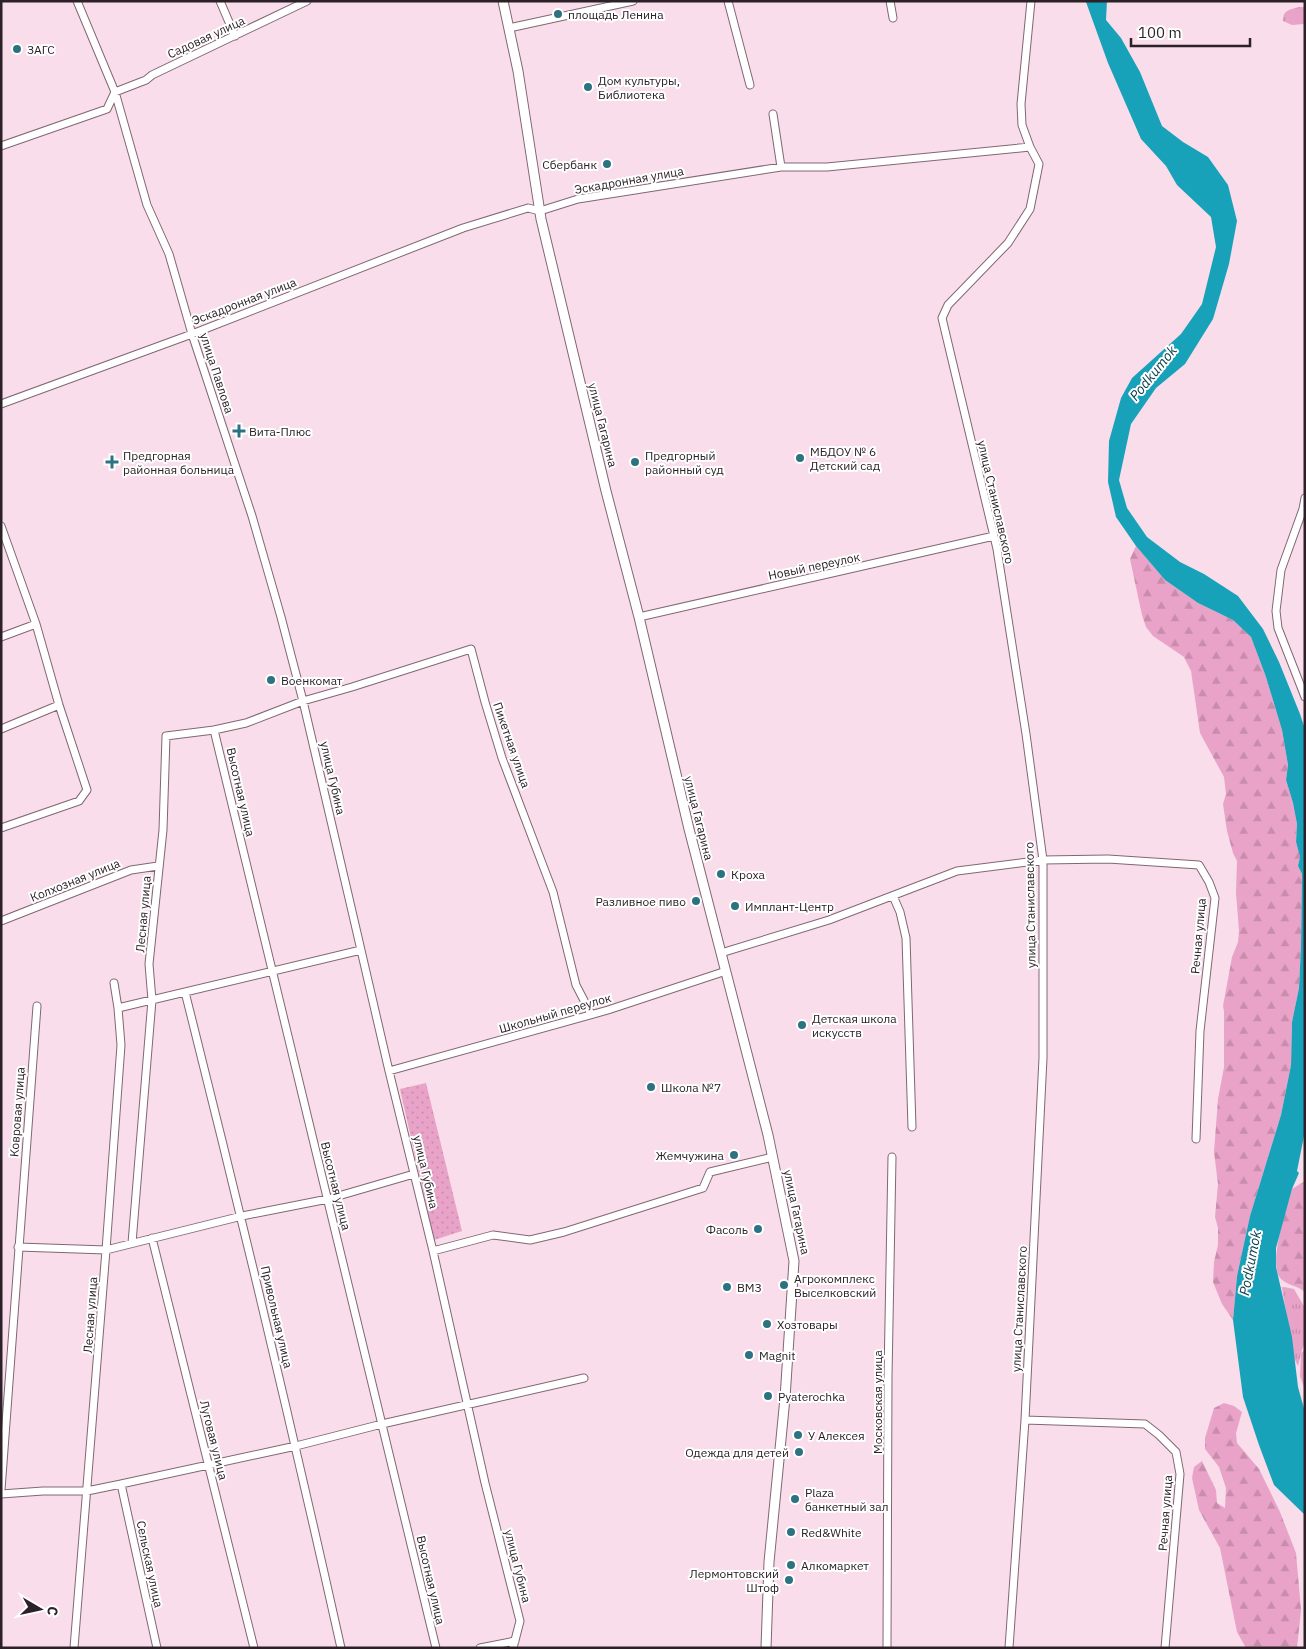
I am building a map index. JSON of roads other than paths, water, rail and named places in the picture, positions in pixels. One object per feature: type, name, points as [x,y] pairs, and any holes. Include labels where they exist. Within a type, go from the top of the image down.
[{"type":"street","name":"улица Павлова","points":[[77,1],[115,92],[147,205],[169,254],[192,334],[252,516],[303,701]]},
{"type":"street","points":[[220,1],[235,36]]},
{"type":"street","name":"Садовая улица","points":[[115,92],[146,80],[152,75],[307,1]]},
{"type":"street","name":"улица Гагарина","points":[[503,1],[518,71],[540,211],[689,830],[773,1157],[794,1261],[785,1398],[769,1562],[766,1648]]},
{"type":"street","points":[[509,28],[633,1]]},
{"type":"street","points":[[728,1],[750,85]]},
{"type":"street","points":[[890,1],[893,18]]},
{"type":"street","points":[[1030,147],[1022,125],[1022,104],[1031,1]]},
{"type":"street","points":[[1,146],[107,109],[115,92]]},
{"type":"street","points":[[773,114],[782,167]]},
{"type":"street","name":"Эскадронная улица","points":[[1,404],[192,334],[462,228],[528,208],[540,211],[578,199],[782,167],[827,167],[1030,147]]},
{"type":"street","name":"улица Станиславского","points":[[1009,1648],[1025,1420],[1043,1058],[1043,860],[1026,734],[994,536],[942,318],[948,305],[1008,243],[1030,209],[1039,164],[1030,147]]},
{"type":"street","points":[[1305,498],[1301,516],[1281,570],[1276,611],[1278,628],[1305,696]]},
{"type":"street","points":[[1,526],[4,544],[36,624],[87,790],[80,801],[1,828]]},
{"type":"street","name":"Новый переулок","points":[[639,617],[750,590],[994,536]]},
{"type":"street","points":[[1,637],[36,624]]},
{"type":"street","name":"Пикетная улица","points":[[303,701],[471,648],[502,758],[552,892],[576,986],[591,1014]]},
{"type":"street","points":[[214,730],[246,722],[303,701]]},
{"type":"street","name":"улица Губина","points":[[303,701],[433,1251],[500,1546],[520,1621],[514,1644]]},
{"type":"street","points":[[1,729],[60,705]]},
{"type":"street","name":"Лесная улица","points":[[132,1243],[152,1000],[149,964],[163,830],[166,736],[214,730]]},
{"type":"street","name":"Высотная улица","points":[[214,730],[436,1648]]},
{"type":"street","name":"Речная улица","points":[[1043,860],[1108,859],[1199,865],[1209,882],[1215,898],[1200,1031],[1196,1138]]},
{"type":"street","points":[[720,953],[829,920],[958,871],[1043,860]]},
{"type":"street","name":"Колхозная улица","points":[[1,921],[131,870],[158,866]]},
{"type":"street","points":[[893,896],[900,912],[906,938],[912,1127]]},
{"type":"street","points":[[118,1008],[361,950]]},
{"type":"street","name":"Школьный переулок","points":[[389,1071],[608,1010],[726,971]]},
{"type":"street","name":"Лесная улица","points":[[74,1648],[121,1045],[114,983]]},
{"type":"street","name":"Привольная улица","points":[[185,992],[242,1216],[341,1648]]},
{"type":"street","name":"Ковровая улица","points":[[1,1490],[37,1006]]},
{"type":"street","points":[[433,1251],[493,1235],[530,1240],[564,1232],[703,1188],[710,1172],[773,1157]]},
{"type":"street","name":"Московская улица","points":[[887,1648],[888,1377],[892,1157]]},
{"type":"street","points":[[18,1246],[106,1250],[242,1216],[328,1198],[414,1174]]},
{"type":"street","name":"Луговая улица","points":[[152,1238],[254,1648]]},
{"type":"street","points":[[1,1494],[43,1491],[87,1491],[296,1446],[382,1424],[584,1378]]},
{"type":"street","name":"Речная улица","points":[[1025,1420],[1145,1424],[1176,1452],[1180,1474],[1165,1648]]},
{"type":"street","name":"Сельская улица","points":[[121,1484],[157,1648]]},
{"type":"street","points":[[480,1648],[514,1644]]},
{"type":"water","name":"Podkumok","points":[[1107,1],[1106,20],[1121,38],[1140,72],[1162,126],[1183,142],[1208,157],[1228,185],[1237,221],[1229,264],[1213,319],[1185,364],[1156,388],[1131,424],[1119,480],[1127,508],[1147,537],[1180,562],[1204,574],[1238,596],[1263,629],[1279,662],[1305,729],[1305,1131],[1297,1171],[1299,1173],[1292,1189],[1276,1248],[1276,1267],[1292,1337],[1298,1387],[1305,1412],[1305,1515],[1274,1485],[1259,1445],[1243,1397],[1233,1320],[1237,1276],[1250,1216],[1281,1115],[1291,1065],[1292,1022],[1299,988],[1301,946],[1302,874],[1298,866],[1300,857],[1296,842],[1297,824],[1286,780],[1288,765],[1282,730],[1266,677],[1251,637],[1233,620],[1198,603],[1165,580],[1136,546],[1116,517],[1108,482],[1109,441],[1121,398],[1132,378],[1181,334],[1202,304],[1216,247],[1211,217],[1177,185],[1166,166],[1141,139],[1108,63],[1086,2]]},
{"type":"place","name":"площадь Ленина","points":[[558,14]]},
{"type":"place","name":"ЗАГС","points":[[17,49]]},
{"type":"place","name":"Дом культуры, Библиотека","points":[[588,87]]},
{"type":"place","name":"Сбербанк","points":[[607,164]]},
{"type":"place","name":"Вита-Плюс","points":[[239,431]]},
{"type":"place","name":"МБДОУ № 6 Детский сад","points":[[800,458]]},
{"type":"place","name":"Предгорная районная больница","points":[[112,462]]},
{"type":"place","name":"Предгорный районный суд","points":[[635,462]]},
{"type":"place","name":"Военкомат","points":[[271,680]]},
{"type":"place","name":"Кроха","points":[[721,874]]},
{"type":"place","name":"Разливное пиво","points":[[696,901]]},
{"type":"place","name":"Имплант-Центр","points":[[735,906]]},
{"type":"place","name":"Детская школа искусств","points":[[802,1025]]},
{"type":"place","name":"Школа №7","points":[[651,1087]]},
{"type":"place","name":"Жемчужина","points":[[734,1155]]},
{"type":"place","name":"Фасоль","points":[[758,1229]]},
{"type":"place","name":"Агрокомплекс Выселковский","points":[[784,1285]]},
{"type":"place","name":"ВМЗ","points":[[727,1287]]},
{"type":"place","name":"Хозтовары","points":[[767,1324]]},
{"type":"place","name":"Magnit","points":[[749,1355]]},
{"type":"place","name":"Pyaterochka","points":[[768,1396]]},
{"type":"place","name":"У Алексея","points":[[798,1435]]},
{"type":"place","name":"Одежда для детей","points":[[799,1452]]},
{"type":"place","name":"Plaza банкетный зал","points":[[795,1499]]},
{"type":"place","name":"Red&White","points":[[791,1532]]},
{"type":"place","name":"Алкомаркет","points":[[791,1565]]},
{"type":"place","name":"Лермонтовский Штоф","points":[[789,1580]]}]
